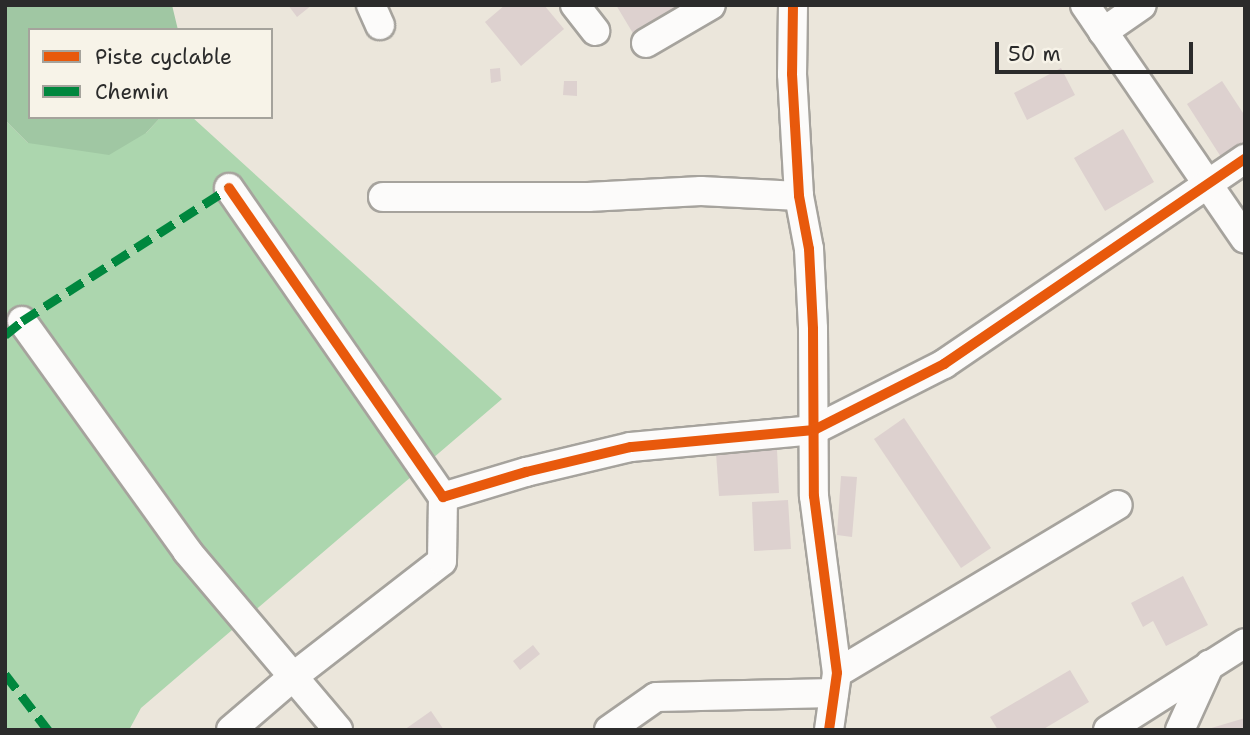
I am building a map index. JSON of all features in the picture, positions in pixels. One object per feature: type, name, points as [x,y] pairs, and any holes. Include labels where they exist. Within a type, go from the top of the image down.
[{"type":"street","points":[[575,5],[595,31]]},
{"type":"street","points":[[646,43],[711,5]]},
{"type":"street","points":[[793,5],[793,74],[799,196],[809,249],[814,496],[835,683],[829,730]]},
{"type":"street","points":[[1085,5],[1206,186],[1245,239]]},
{"type":"street","points":[[1103,32],[1142,5]]},
{"type":"street","points":[[443,497],[526,472],[631,447],[814,430],[944,364],[1245,159]]},
{"type":"street","points":[[229,188],[443,497],[442,562],[294,676],[231,730]]},
{"type":"street","points":[[383,197],[588,197],[701,191],[799,196]]},
{"type":"street","points":[[22,321],[187,551],[338,730]]},
{"type":"street","points":[[610,730],[656,697],[835,683],[1118,505]]},
{"type":"street","points":[[1108,730],[1245,643]]},
{"type":"street","points":[[1180,730],[1210,664]]},
{"type":"green space","points":[[5,5],[172,5],[178,28],[28,28],[28,119],[159,119],[146,133],[109,155],[28,143],[5,120]]},
{"type":"green space","points":[[159,119],[194,119],[502,399],[141,708],[129,730],[5,730],[5,120],[28,143],[146,133]]},
{"type":"building","points":[[288,5],[312,5],[297,17]]},
{"type":"building","points":[[505,5],[544,5],[564,29],[521,66],[485,22]]},
{"type":"building","points":[[616,5],[682,5],[634,35]]},
{"type":"building","points":[[500,68],[501,81],[491,83],[490,69]]},
{"type":"building","points":[[1061,68],[1075,95],[1027,120],[1014,93]]},
{"type":"building","points":[[564,81],[577,81],[577,96],[563,95]]},
{"type":"building","points":[[1222,81],[1245,116],[1245,142],[1221,157],[1187,104]]},
{"type":"building","points":[[1123,129],[1154,182],[1105,211],[1074,158]]},
{"type":"building","points":[[904,418],[991,548],[961,568],[874,439]]},
{"type":"building","points":[[777,449],[779,493],[719,496],[716,453]]},
{"type":"building","points":[[841,476],[857,477],[852,537],[837,535]]},
{"type":"building","points":[[788,500],[791,549],[754,551],[752,502]]},
{"type":"building","points":[[1183,576],[1208,625],[1166,646],[1153,621],[1143,627],[1131,603]]},
{"type":"building","points":[[533,645],[540,654],[520,670],[513,661]]},
{"type":"building","points":[[1070,670],[1089,702],[1042,730],[998,730],[990,717]]},
{"type":"building","points":[[431,711],[444,730],[404,730]]},
{"type":"building","points":[[1245,718],[1245,730],[1208,730],[1208,729]]},
{"type":"marked path","points":[[5,335],[22,321],[229,188]]},
{"type":"marked path","points":[[5,674],[48,730]]},
{"type":"cycle path","points":[[793,5],[792,74],[799,196],[809,249],[813,329],[814,496],[837,673],[829,730]]},
{"type":"cycle path","points":[[229,188],[443,497],[526,472],[631,447],[814,430],[944,364],[1245,159]]}]
